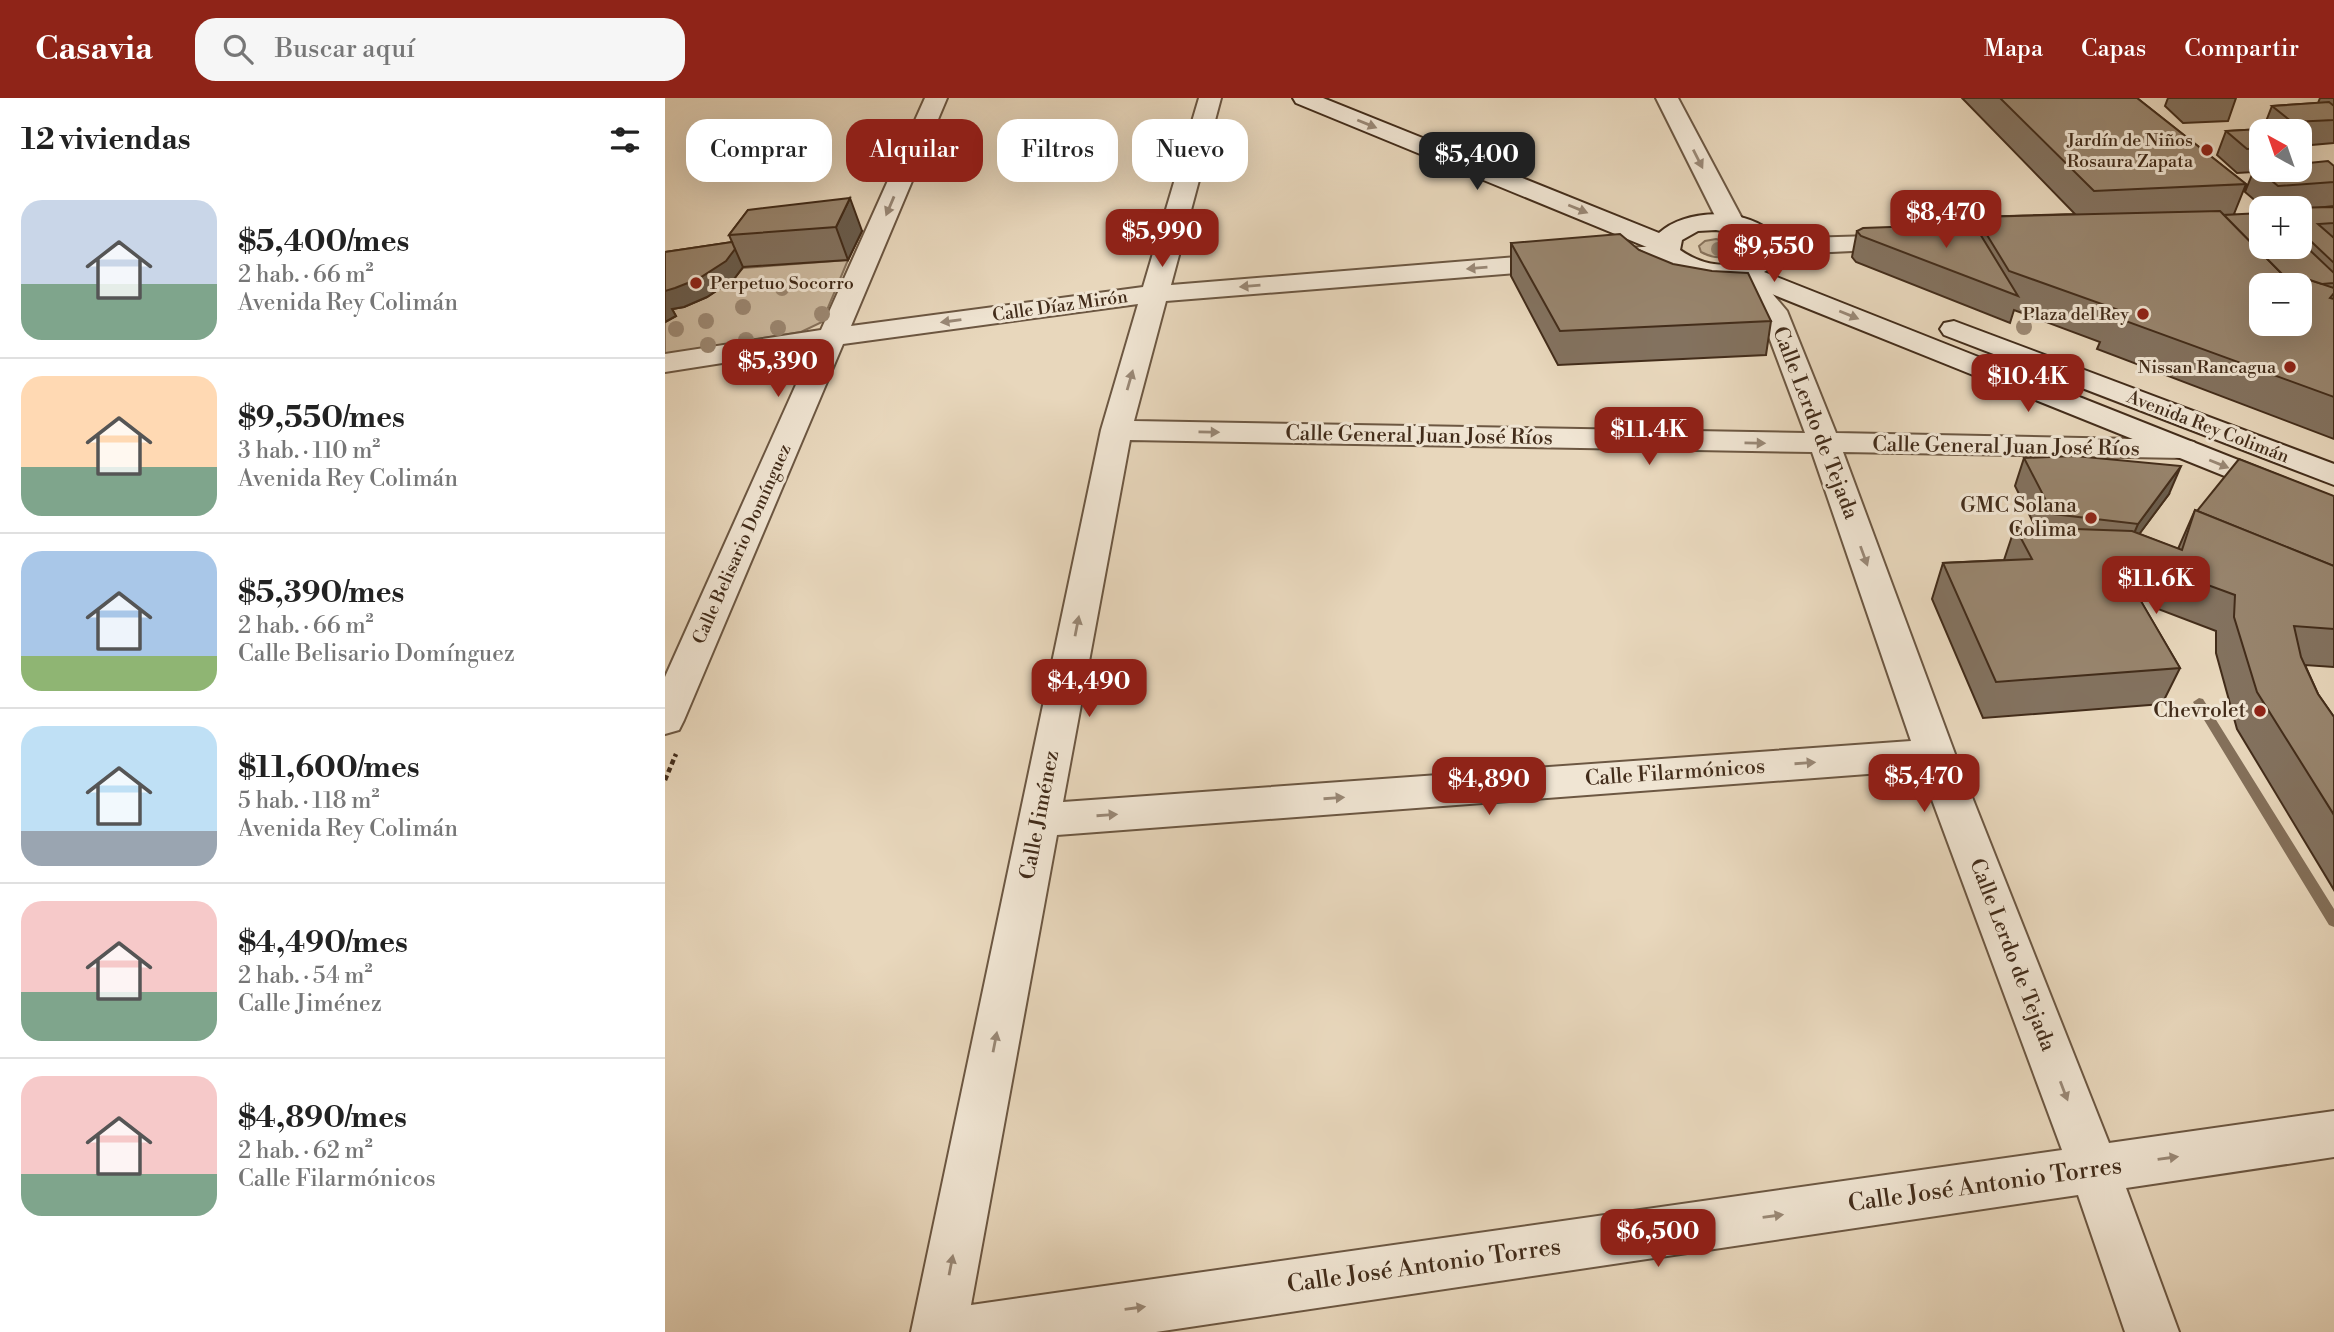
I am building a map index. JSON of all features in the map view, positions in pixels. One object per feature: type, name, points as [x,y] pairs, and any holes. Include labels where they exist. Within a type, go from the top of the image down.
[{"type":"street","name":"Calle Belisario Domínguez","points":[[665,720],[936,98]]},
{"type":"street","name":"Calle Jiménez","points":[[938,1332],[1116,430],[1210,98]]},
{"type":"street","points":[[1304,98],[1667,249],[1693,268],[1708,272],[1760,259],[1934,242]]},
{"type":"street","points":[[1357,98],[1522,162]]},
{"type":"street","points":[[1667,98],[1731,224]]},
{"type":"street","points":[[1661,216],[1687,226]]},
{"type":"street","points":[[1667,249],[1676,231],[1687,226],[1716,222],[1758,233],[1760,259]]},
{"type":"street","name":"Calle Díaz Mirón","points":[[665,363],[832,337],[1154,294],[1667,249]]},
{"type":"street","name":"Calle Lerdo de Tejada","points":[[1760,259],[1773,312],[1825,444],[1934,754],[2094,1169],[2152,1332]]},
{"type":"street","name":"Avenida Rey Colimán","points":[[1760,259],[2183,449],[2334,510]]},
{"type":"street","name":"Avenida Rey Colimán","points":[[1760,259],[2334,475]]},
{"type":"street","name":"Calle General Juan José Ríos","points":[[1116,430],[2183,449]]},
{"type":"street","name":"Calle Filarmónicos","points":[[1039,820],[1934,754]]},
{"type":"street","name":"Calle José Antonio Torres","points":[[971,1332],[2334,1134]]},
{"type":"shaded area","points":[[1716,239],[1732,243],[1736,251],[1719,257],[1701,252],[1699,246],[1705,241]]},
{"type":"shaded area","points":[[848,260],[822,322],[801,332],[665,354],[665,312],[717,290],[743,268]]},
{"type":"building","points":[[2000,98],[2137,98],[2246,184],[2094,191]]},
{"type":"building","points":[[2329,102],[2334,106],[2334,120],[2288,119],[2272,106]]},
{"type":"building","points":[[2249,130],[2249,149],[2247,149],[2226,131]]},
{"type":"building","points":[[2328,161],[2334,166],[2334,182],[2278,186],[2273,182],[2312,182],[2312,163]]},
{"type":"building","points":[[850,198],[836,227],[729,235],[748,210]]},
{"type":"building","points":[[2312,207],[2334,207],[2334,223],[2318,224],[2334,238],[2334,263],[2312,242]]},
{"type":"building","points":[[2220,211],[2249,240],[2249,259],[2267,259],[2281,273],[2249,273],[2249,336],[2312,336],[2312,281],[2334,288],[2330,298],[2334,299],[2334,397],[2109,315],[2116,309],[2009,271],[1976,217]]},
{"type":"building","points":[[2249,214],[2249,240],[2224,215]]},
{"type":"building","points":[[1974,224],[2018,296],[1861,236],[1857,231],[1863,228]]},
{"type":"building","points":[[1620,234],[1639,250],[1673,264],[1712,271],[1748,273],[1771,321],[1560,331],[1511,243]]},
{"type":"building","points":[[732,242],[735,249],[726,261],[698,279],[665,291],[665,252]]},
{"type":"building","points":[[2312,252],[2334,273],[2334,283],[2322,284],[2312,281],[2312,273],[2281,273],[2267,259],[2312,259]]},
{"type":"building","points":[[2075,456],[2181,466],[2138,524],[2053,514],[2024,458]]},
{"type":"building","points":[[2239,459],[2334,496],[2334,566],[2197,511]]},
{"type":"building","points":[[2195,510],[2334,566],[2334,629],[2294,626],[2301,657],[2318,694],[2334,717],[2334,815],[2257,692],[2234,617],[2235,595],[2175,573],[2180,557],[2117,560],[2180,668],[1996,682],[1943,563],[2032,559],[2015,527],[2132,531],[2182,550]]},
{"type":"waterway","points":[[2199,702],[2334,921]]},
{"type":"place","name":"Jardín de Niños Rosaura Zapata","points":[[2207,150]]},
{"type":"place","name":"Perpetuo Socorro","points":[[696,283]]},
{"type":"place","name":"Plaza del Rey","points":[[2143,314]]},
{"type":"place","name":"Nissan Rancagua","points":[[2290,367]]},
{"type":"place","name":"GMC Solana Colima","points":[[2091,518]]},
{"type":"place","name":"Chevrolet","points":[[2260,711]]}]
